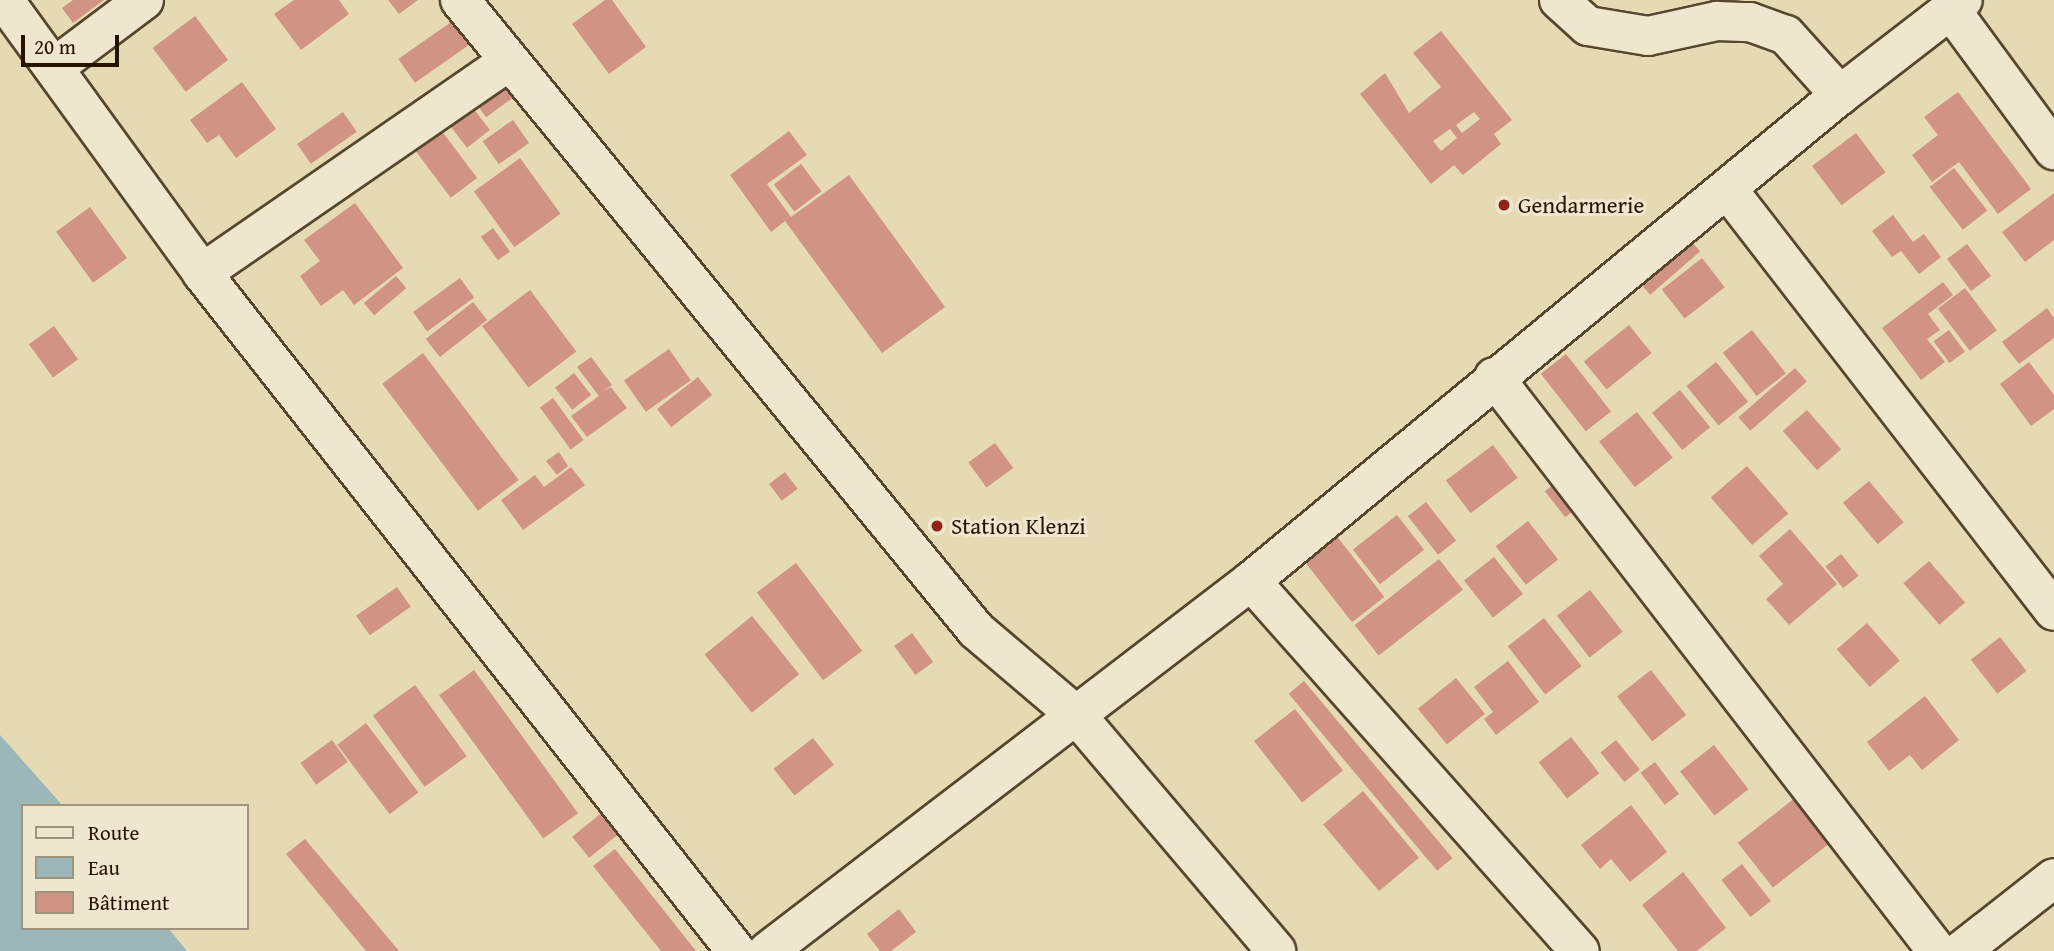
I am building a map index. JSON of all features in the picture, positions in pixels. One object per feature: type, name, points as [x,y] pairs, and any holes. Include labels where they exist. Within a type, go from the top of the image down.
[{"type":"street","points":[[4,0],[57,66],[202,273],[736,951]]},
{"type":"street","points":[[57,66],[144,0]]},
{"type":"street","points":[[460,0],[976,630],[1077,716],[1276,951]]},
{"type":"street","points":[[1559,0],[1588,26],[1648,36],[1717,21],[1750,22],[1786,35],[1840,95]]},
{"type":"street","points":[[768,951],[1251,581],[1494,377],[1728,190],[1840,95],[1957,5],[2054,150]]},
{"type":"street","points":[[202,273],[509,61]]},
{"type":"street","points":[[1728,190],[2054,611]]},
{"type":"street","points":[[1494,377],[1937,951]]},
{"type":"street","points":[[1251,581],[1580,951]]},
{"type":"street","points":[[1961,951],[2054,878]]},
{"type":"water","points":[[0,735],[61,804],[21,804],[21,930],[170,930],[187,951],[0,951]]},
{"type":"building","points":[[73,0],[104,0],[73,23],[62,8]]},
{"type":"building","points":[[294,0],[339,0],[349,14],[301,50],[274,14]]},
{"type":"building","points":[[388,0],[418,0],[399,14]]},
{"type":"building","points":[[605,0],[612,0],[646,47],[609,74],[572,24]]},
{"type":"building","points":[[195,16],[228,60],[186,92],[153,48]]},
{"type":"building","points":[[454,20],[471,44],[415,83],[398,59]]},
{"type":"building","points":[[1441,31],[1512,120],[1494,134],[1501,144],[1463,175],[1454,165],[1431,184],[1360,94],[1385,73],[1409,113],[1441,87],[1413,53]],"holes":[[[1474,112],[1480,119],[1462,133],[1456,125]],[[1450,129],[1457,138],[1441,151],[1433,141]]]},
{"type":"building","points":[[504,77],[517,95],[486,117],[473,99]]},
{"type":"building","points":[[242,82],[276,129],[236,158],[219,135],[207,143],[190,120]]},
{"type":"building","points":[[1958,92],[2031,189],[1998,214],[1959,162],[1932,182],[1912,155],[1938,135],[1924,117]]},
{"type":"building","points":[[469,103],[490,130],[467,148],[446,121]]},
{"type":"building","points":[[343,112],[357,132],[311,164],[297,144]]},
{"type":"building","points":[[513,120],[529,143],[499,164],[483,141]]},
{"type":"building","points":[[438,126],[477,178],[451,198],[412,146]]},
{"type":"building","points":[[789,131],[807,155],[767,184],[791,217],[849,175],[945,307],[882,353],[785,221],[771,232],[730,175]]},
{"type":"building","points":[[1856,133],[1885,172],[1842,205],[1812,166]]},
{"type":"building","points":[[520,158],[561,214],[514,247],[474,192]]},
{"type":"building","points":[[801,164],[821,191],[794,212],[774,184]]},
{"type":"building","points":[[1954,168],[1987,211],[1963,230],[1930,187]]},
{"type":"building","points":[[2054,193],[2054,240],[2025,262],[2002,232]]},
{"type":"building","points":[[355,203],[403,268],[354,305],[343,290],[321,306],[300,276],[320,261],[304,240]]},
{"type":"building","points":[[90,207],[127,258],[93,283],[56,232]]},
{"type":"building","points":[[1893,215],[1913,242],[1924,234],[1941,257],[1919,274],[1901,251],[1892,257],[1872,231]]},
{"type":"building","points":[[493,228],[510,251],[498,260],[481,237]]},
{"type":"building","points":[[1685,234],[1700,251],[1650,295],[1635,277]]},
{"type":"building","points":[[1967,244],[1991,276],[1971,291],[1947,259]]},
{"type":"building","points":[[1702,258],[1725,287],[1685,319],[1662,289]]},
{"type":"building","points":[[396,276],[406,288],[374,315],[364,303]]},
{"type":"building","points":[[460,278],[474,297],[427,332],[413,312]]},
{"type":"building","points":[[1943,282],[1953,295],[1928,314],[1940,330],[1927,339],[1945,362],[1921,380],[1882,328]]},
{"type":"building","points":[[1965,288],[1997,330],[1970,351],[1938,308]]},
{"type":"building","points":[[530,290],[576,351],[528,388],[482,326]]},
{"type":"building","points":[[473,302],[487,320],[440,357],[426,339]]},
{"type":"building","points":[[2047,308],[2054,318],[2054,338],[2019,364],[2002,342]]},
{"type":"building","points":[[1629,325],[1652,353],[1607,389],[1584,362]]},
{"type":"building","points":[[54,326],[78,359],[53,377],[29,344]]},
{"type":"building","points":[[1752,330],[1786,373],[1757,396],[1723,353]]},
{"type":"building","points":[[1949,330],[1965,352],[1949,363],[1934,341]]},
{"type":"building","points":[[669,349],[691,380],[646,412],[624,381]]},
{"type":"building","points":[[423,353],[519,480],[478,511],[382,384]]},
{"type":"building","points":[[1566,354],[1611,412],[1586,431],[1541,374]]},
{"type":"building","points":[[591,357],[612,385],[602,392],[611,387],[627,408],[587,437],[571,416],[599,396],[577,367]]},
{"type":"building","points":[[1716,362],[1748,402],[1719,426],[1686,386]]},
{"type":"building","points":[[2029,362],[2054,395],[2054,409],[2031,426],[2000,384]]},
{"type":"building","points":[[1795,368],[1807,382],[1750,431],[1738,417]]},
{"type":"building","points":[[574,373],[591,395],[572,410],[555,388]]},
{"type":"building","points":[[698,377],[712,395],[671,427],[657,409]]},
{"type":"building","points":[[1680,390],[1710,427],[1682,450],[1652,413]]},
{"type":"building","points":[[553,398],[584,440],[571,449],[540,407]]},
{"type":"building","points":[[1807,410],[1841,449],[1817,470],[1783,431]]},
{"type":"building","points":[[1637,412],[1673,458],[1635,487],[1599,442]]},
{"type":"building","points":[[995,443],[1013,468],[987,487],[968,462]]},
{"type":"building","points":[[1493,445],[1518,478],[1471,513],[1446,481]]},
{"type":"building","points":[[559,452],[568,466],[557,475],[546,461]]},
{"type":"building","points":[[1747,466],[1788,514],[1752,545],[1711,497]]},
{"type":"building","points":[[571,467],[585,485],[523,530],[501,500],[535,475],[544,487]]},
{"type":"building","points":[[785,472],[798,489],[782,501],[769,484]]},
{"type":"building","points":[[1563,477],[1583,503],[1565,517],[1545,491]]},
{"type":"building","points":[[1869,481],[1904,522],[1878,544],[1843,503]]},
{"type":"building","points":[[1426,502],[1456,541],[1438,555],[1408,516]]},
{"type":"building","points":[[1397,515],[1424,550],[1380,584],[1353,549]]},
{"type":"building","points":[[1528,521],[1558,560],[1526,585],[1496,546]]},
{"type":"building","points":[[1790,529],[1837,584],[1789,625],[1766,599],[1783,584],[1759,556]]},
{"type":"building","points":[[1332,530],[1384,597],[1352,622],[1300,555]]},
{"type":"building","points":[[1841,554],[1859,576],[1843,588],[1825,567]]},
{"type":"building","points":[[1494,557],[1523,594],[1493,617],[1464,580]]},
{"type":"building","points":[[1439,559],[1463,590],[1379,656],[1355,625]]},
{"type":"building","points":[[1929,561],[1965,603],[1939,625],[1903,583]]},
{"type":"building","points":[[796,563],[862,651],[823,680],[757,592]]},
{"type":"building","points":[[397,587],[411,607],[370,635],[356,616]]},
{"type":"building","points":[[1590,590],[1623,632],[1590,658],[1557,616]]},
{"type":"building","points":[[752,616],[799,674],[752,713],[705,654]]},
{"type":"building","points":[[1544,618],[1582,666],[1545,694],[1508,646]]},
{"type":"building","points":[[1867,623],[1900,661],[1870,687],[1837,649]]},
{"type":"building","points":[[912,633],[933,662],[915,675],[894,646]]},
{"type":"building","points":[[2000,637],[2026,671],[1997,694],[1971,660]]},
{"type":"building","points":[[1508,661],[1539,702],[1496,735],[1484,719],[1493,712],[1474,687]]},
{"type":"building","points":[[474,670],[578,813],[543,838],[439,695]]},
{"type":"building","points":[[1651,670],[1686,715],[1652,741],[1617,696]]},
{"type":"building","points":[[1456,678],[1485,714],[1447,745],[1418,709]]},
{"type":"building","points":[[1304,681],[1452,858],[1437,871],[1289,694]]},
{"type":"building","points":[[415,685],[467,756],[425,787],[373,716]]},
{"type":"building","points":[[1925,696],[1959,740],[1922,770],[1910,755],[1889,771],[1867,742]]},
{"type":"building","points":[[1295,709],[1343,770],[1302,802],[1254,741]]},
{"type":"building","points":[[366,723],[418,792],[390,814],[337,745]]},
{"type":"building","points":[[1571,737],[1599,773],[1567,798],[1539,762]]},
{"type":"building","points":[[813,738],[834,765],[795,796],[774,769]]},
{"type":"building","points":[[332,740],[348,762],[316,785],[300,763]]},
{"type":"building","points":[[1616,740],[1640,770],[1624,782],[1600,753]]},
{"type":"building","points":[[1714,745],[1748,789],[1715,816],[1680,771]]},
{"type":"building","points":[[1655,762],[1679,794],[1665,805],[1641,773]]},
{"type":"building","points":[[1363,791],[1419,858],[1379,891],[1323,824]]},
{"type":"building","points":[[1800,794],[1835,839],[1773,888],[1738,843]]},
{"type":"building","points":[[1631,805],[1667,852],[1630,882],[1611,859],[1600,869],[1581,845]]},
{"type":"building","points":[[604,811],[621,832],[589,858],[572,837]]},
{"type":"building","points":[[305,839],[399,951],[366,951],[286,854]]},
{"type":"building","points":[[615,849],[696,951],[661,951],[593,866]]},
{"type":"building","points":[[1742,864],[1771,901],[1750,917],[1722,880]]},
{"type":"building","points":[[1683,872],[1726,928],[1697,951],[1678,951],[1642,905]]},
{"type":"building","points":[[899,909],[916,932],[891,951],[880,951],[867,934]]},
{"type":"place","name":"Gendarmerie","points":[[1504,205]]},
{"type":"place","name":"Station Klenzi","points":[[937,526]]}]
